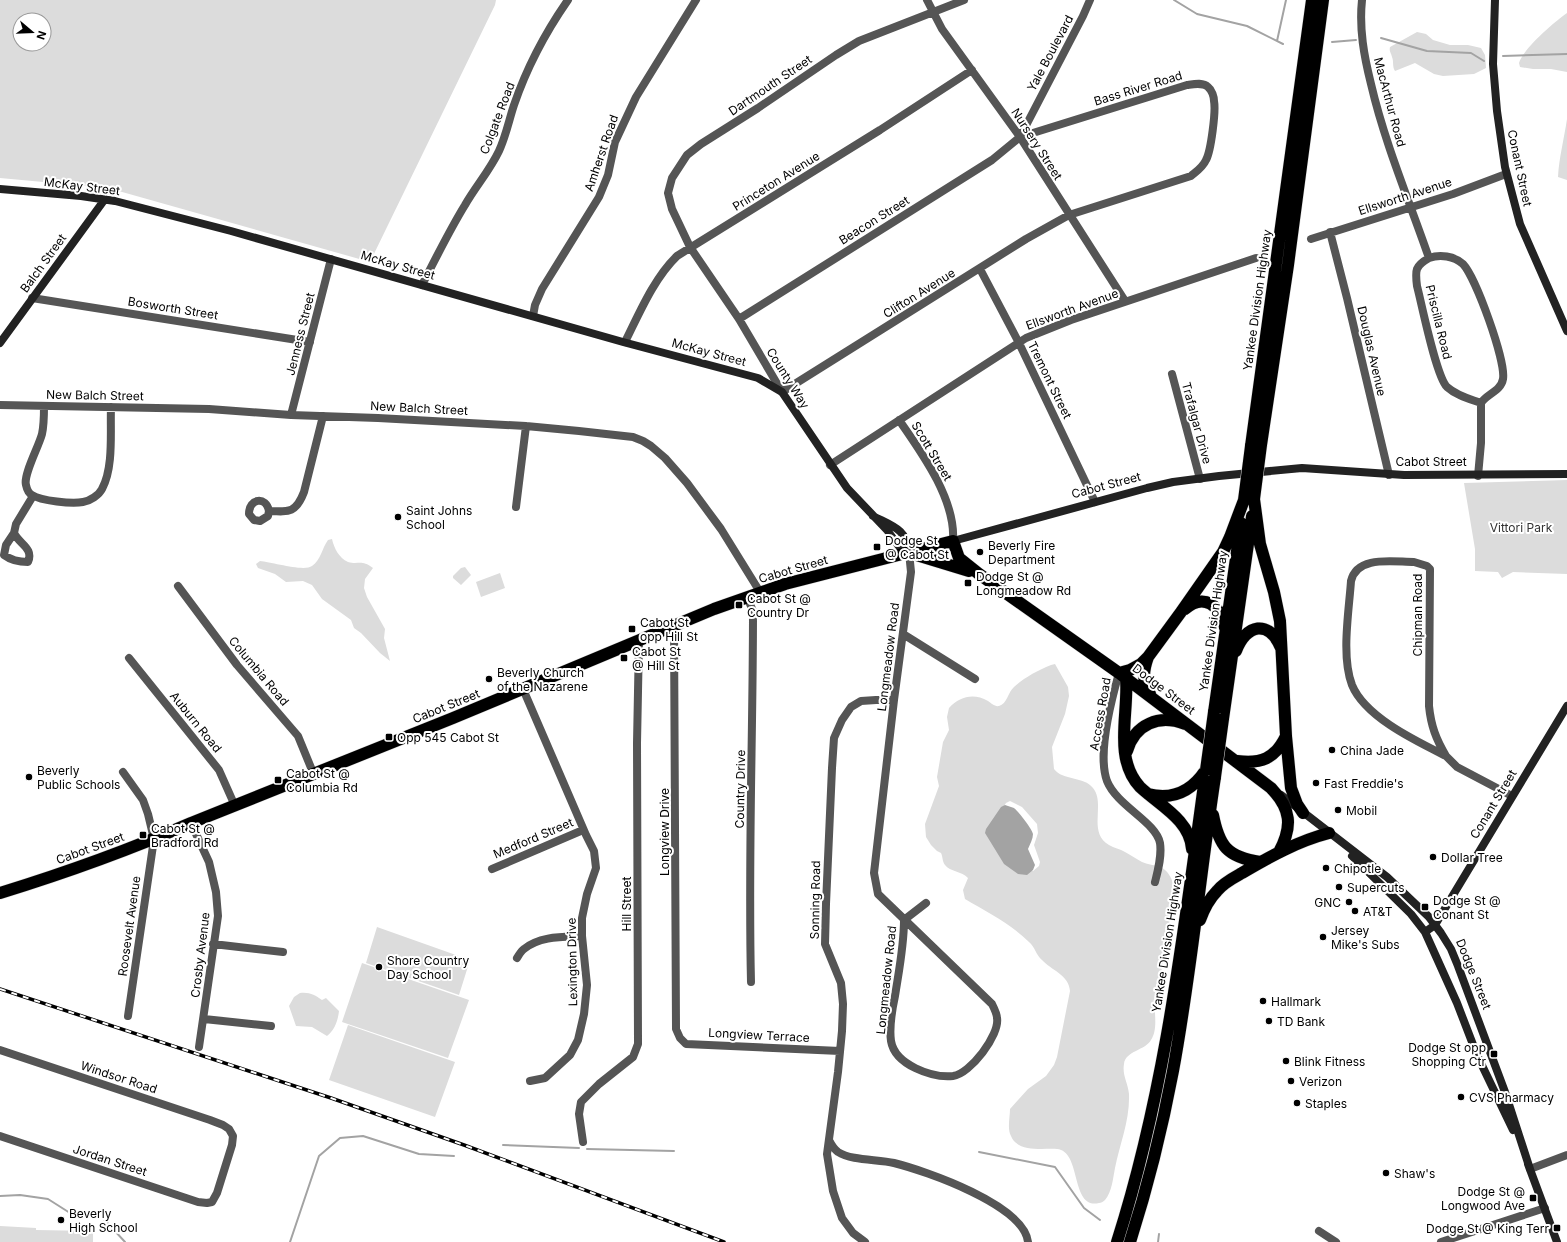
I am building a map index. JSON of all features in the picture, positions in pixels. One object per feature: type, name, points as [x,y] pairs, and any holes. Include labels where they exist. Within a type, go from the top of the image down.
[{"type":"highway","name":"Yankee Division Highway","points":[[1219,715],[1230,667],[1249,500],[1312,0]]},
{"type":"highway","name":"Yankee Division Highway","points":[[1256,446],[1289,257],[1323,0]]},
{"type":"highway","name":"Yankee Division Highway","points":[[1117,1242],[1132,1192],[1154,1099],[1169,1020],[1191,879],[1211,773],[1219,715],[1225,633],[1249,500]]},
{"type":"highway","points":[[1191,879],[1191,844],[1187,831],[1179,820],[1146,793],[1134,781],[1130,772],[1126,756],[1124,734],[1127,693],[1123,675],[1148,657],[1181,612],[1225,548],[1249,500]]},
{"type":"highway","points":[[1249,500],[1278,612],[1291,788],[1297,804],[1303,813]]},
{"type":"highway","name":"Cabot Street","points":[[0,893],[97,861],[154,839],[523,689],[674,625],[760,592],[953,541]]},
{"type":"highway","name":"Dodge Street","points":[[953,541],[959,558],[979,574],[1123,675],[1271,788]]},
{"type":"highway","name":"Dodge Street","points":[[909,552],[979,574]]},
{"type":"highway","points":[[1181,612],[1196,602],[1214,605],[1222,616],[1225,633]]},
{"type":"highway","points":[[1230,667],[1240,640],[1250,630],[1256,628],[1269,631],[1279,642],[1281,648]]},
{"type":"highway","points":[[1148,657],[1143,674],[1144,682],[1152,697]]},
{"type":"highway","points":[[1126,756],[1135,734],[1145,725],[1153,721],[1169,720],[1190,725]]},
{"type":"highway","points":[[1236,761],[1252,762],[1266,758],[1277,750],[1286,736]]},
{"type":"highway","name":"Yankee Division Highway","points":[[1130,1242],[1148,1181],[1167,1100],[1178,1044],[1211,802],[1211,773]]},
{"type":"highway","points":[[1146,793],[1164,796],[1181,793],[1211,773]]},
{"type":"highway","points":[[1271,788],[1284,803],[1287,811],[1287,835],[1279,852]]},
{"type":"highway","points":[[1211,802],[1217,835],[1226,850],[1234,856],[1260,862]]},
{"type":"highway","points":[[1190,962],[1202,916],[1211,897],[1218,889],[1227,882],[1279,852],[1307,839],[1328,833]]},
{"type":"main road","name":"Conant Street","points":[[1495,0],[1493,64],[1497,111],[1506,174],[1520,224],[1567,331]]},
{"type":"main road","name":"McKay Street","points":[[0,189],[105,199],[223,229],[758,378],[782,392]]},
{"type":"main road","name":"Balch Street","points":[[0,343],[105,199]]},
{"type":"main road","name":"County Way","points":[[782,392],[851,494],[873,516],[904,534],[908,542],[909,552]]},
{"type":"main road","name":"Cabot Street","points":[[953,541],[1160,485],[1200,479],[1302,468],[1389,475],[1478,476],[1567,474]]},
{"type":"main road","name":"Conant Street","points":[[1425,932],[1435,925],[1567,706]]},
{"type":"main road","name":"Dodge Street","points":[[1271,788],[1387,877],[1429,917],[1435,925],[1451,949],[1458,966],[1507,1099],[1530,1170]]},
{"type":"main road","name":"Dodge Street","points":[[1328,833],[1411,914],[1425,932],[1457,1003],[1477,1056],[1530,1170],[1557,1242]]},
{"type":"street","name":"Colgate Road","points":[[422,285],[456,219],[472,193],[487,173],[498,152],[505,136],[514,105],[535,53],[551,25],[568,0]]},
{"type":"street","name":"Amherst Road","points":[[533,316],[535,305],[542,289],[599,198],[608,175],[614,142],[624,120],[636,97],[696,0]]},
{"type":"street","name":"Nursery Street","points":[[927,0],[942,29],[1020,137],[1126,301]]},
{"type":"street","name":"Dartmouth Street","points":[[690,247],[672,209],[668,193],[672,178],[687,155],[701,144],[859,41],[964,0]]},
{"type":"street","name":"Yale Boulevard","points":[[1020,137],[1090,0]]},
{"type":"street","name":"MacArthur Road","points":[[1362,0],[1361,30],[1374,98],[1393,161],[1411,207]]},
{"type":"street","name":"Princeton Avenue","points":[[625,342],[642,309],[668,265],[690,247],[880,130],[972,70]]},
{"type":"street","name":"Bass River Road","points":[[1020,137],[1187,85],[1200,84],[1208,86],[1215,102],[1210,150],[1201,167],[1191,176],[1069,215]]},
{"type":"street","name":"Beacon Street","points":[[739,319],[992,160],[1020,137]]},
{"type":"street","name":"Ellsworth Avenue","points":[[1311,239],[1411,207],[1506,174]]},
{"type":"street","points":[[1411,207],[1429,258],[1437,255],[1446,256],[1463,264],[1468,272],[1485,308],[1502,361],[1504,378],[1498,389],[1484,398],[1481,403],[1481,443],[1478,476]]},
{"type":"street","name":"Clifton Avenue","points":[[782,392],[1026,240],[1069,215]]},
{"type":"street","name":"Douglas Avenue","points":[[1330,232],[1389,475]]},
{"type":"street","name":"County Way","points":[[690,247],[739,319],[782,392]]},
{"type":"street","name":"Ellsworth Avenue","points":[[830,465],[1026,338],[1126,301],[1256,258]]},
{"type":"street","name":"Priscilla Road","points":[[1429,258],[1419,264],[1416,273],[1419,293],[1441,378],[1444,384],[1456,394],[1481,403]]},
{"type":"street","name":"Jenness Street","points":[[292,415],[331,259]]},
{"type":"street","name":"Tremont Street","points":[[980,269],[1019,343],[1095,502]]},
{"type":"street","name":"Bosworth Street","points":[[32,298],[310,342]]},
{"type":"street","name":"Trafalgar Drive","points":[[1172,374],[1200,479]]},
{"type":"street","name":"New Balch Street","points":[[0,405],[209,409],[292,415],[526,426],[579,430],[633,437],[651,446],[666,458],[687,483],[721,529],[760,592]]},
{"type":"street","points":[[44,406],[43,432],[26,476],[25,484],[27,491],[33,496],[43,499],[69,502],[83,502],[97,496],[102,489],[109,465],[111,407]]},
{"type":"street","points":[[269,511],[290,511],[301,501],[323,416]]},
{"type":"street","name":"Scott Street","points":[[899,420],[923,455],[940,486],[954,527],[953,541]]},
{"type":"street","points":[[516,507],[526,426]]},
{"type":"street","points":[[14,533],[16,524],[33,496]]},
{"type":"street","name":"Longmeadow Road","points":[[904,920],[904,937],[892,1015],[891,1042],[898,1056],[912,1067],[935,1074],[954,1076],[970,1066],[984,1052],[994,1034],[998,1019],[992,1004],[878,894],[874,873],[894,700],[911,572],[909,552]]},
{"type":"street","name":"Chipman Road","points":[[1446,756],[1406,736],[1373,712],[1363,703],[1352,684],[1349,672],[1346,642],[1351,581],[1352,573],[1358,567],[1366,563],[1414,562],[1430,569],[1429,706],[1431,723],[1446,756],[1457,767],[1512,796]]},
{"type":"street","name":"Columbia Road","points":[[178,586],[237,665],[298,736],[314,775]]},
{"type":"street","name":"Country Drive","points":[[747,597],[753,612],[750,922],[751,982]]},
{"type":"street","name":"Longview Drive","points":[[674,625],[676,1030],[680,1038]]},
{"type":"street","points":[[903,634],[976,679]]},
{"type":"street","name":"Hill Street","points":[[582,1142],[579,1114],[581,1102],[599,1084],[633,1057],[638,1044],[637,743],[639,640]]},
{"type":"street","name":"Auburn Road","points":[[129,658],[219,770],[235,806]]},
{"type":"street","name":"Access Road","points":[[1123,675],[1110,710],[1105,746],[1106,775],[1115,794],[1128,808],[1150,826],[1158,836],[1160,852],[1155,882]]},
{"type":"street","name":"Lexington Drive","points":[[523,689],[583,830],[594,851],[596,868],[587,894],[582,918],[582,936],[587,986],[584,1014],[578,1040],[570,1055],[545,1078],[530,1081]]},
{"type":"street","name":"Sonning Road","points":[[865,1242],[853,1233],[842,1218],[832,1184],[827,1154],[840,1051],[843,1004],[841,983],[825,944],[834,738],[842,720],[851,707],[861,701],[894,700]]},
{"type":"street","points":[[123,772],[143,800],[154,839]]},
{"type":"street","name":"Crosby Avenue","points":[[191,823],[209,862],[216,892],[218,916],[199,1047]]},
{"type":"street","name":"Medford Street","points":[[492,869],[583,830]]},
{"type":"street","name":"Roosevelt Avenue","points":[[128,1016],[154,839]]},
{"type":"street","points":[[904,920],[926,903]]},
{"type":"street","points":[[517,958],[524,949],[549,938],[582,936]]},
{"type":"street","points":[[214,944],[283,952]]},
{"type":"street","points":[[204,1019],[272,1026]]},
{"type":"street","name":"Longview Terrace","points":[[680,1038],[686,1044],[840,1051]]},
{"type":"street","name":"Windsor Road","points":[[0,1050],[210,1120],[229,1129],[233,1136],[232,1145],[212,1202]]},
{"type":"street","name":"Jordan Street","points":[[0,1136],[198,1202],[207,1204],[212,1202]]},
{"type":"street","points":[[828,1140],[836,1151],[845,1155],[894,1163],[940,1178],[976,1194],[1003,1209],[1018,1221],[1028,1242]]},
{"type":"street","points":[[1530,1170],[1567,1155]]},
{"type":"street","points":[[1440,1242],[1545,1208]]},
{"type":"street","points":[[1319,1231],[1336,1242]]},
{"type":"green space","points":[[0,0],[496,0],[495,5],[370,262],[108,188],[0,178]]},
{"type":"green space","points":[[1567,13],[1567,72],[1551,69],[1520,67],[1519,63],[1526,51],[1547,29]]},
{"type":"green space","points":[[1417,32],[1426,34],[1433,40],[1450,45],[1468,45],[1481,48],[1485,55],[1486,68],[1474,74],[1443,76],[1434,74],[1415,63],[1395,71],[1390,47]]},
{"type":"green space","points":[[1567,119],[1567,180],[1558,177],[1560,156]]},
{"type":"green space","name":"Vittori Park","points":[[1567,480],[1567,574],[1513,572],[1502,578],[1498,572],[1475,571],[1475,549],[1464,483]]},
{"type":"green space","points":[[332,539],[337,552],[342,558],[348,562],[366,564],[373,568],[365,579],[364,588],[367,597],[385,629],[384,638],[390,661],[354,628],[351,620],[322,599],[312,585],[303,581],[286,582],[275,574],[258,568],[256,564],[260,561],[308,568],[315,563],[328,540]]},
{"type":"green space","points":[[465,567],[471,575],[461,585],[453,578],[453,576],[461,568]]},
{"type":"green space","points":[[500,573],[505,588],[481,597],[476,582]]},
{"type":"green space","points":[[1055,664],[1068,687],[1069,696],[1065,714],[1052,747],[1054,769],[1058,773],[1089,784],[1093,788],[1097,795],[1098,802],[1099,833],[1109,845],[1146,864],[1162,868],[1168,873],[1173,885],[1173,897],[1167,940],[1155,996],[1155,1030],[1151,1040],[1145,1046],[1132,1053],[1125,1060],[1124,1072],[1129,1094],[1128,1113],[1111,1189],[1105,1200],[1100,1203],[1090,1203],[1084,1198],[1070,1159],[1065,1152],[1057,1149],[1031,1148],[1019,1145],[1014,1141],[1009,1130],[1010,1109],[1028,1089],[1046,1076],[1054,1065],[1057,1057],[1070,991],[1069,985],[1059,973],[1040,958],[1031,944],[1022,936],[965,899],[963,890],[968,878],[963,874],[947,867],[943,862],[941,853],[931,845],[926,837],[925,824],[939,786],[937,777],[943,742],[949,730],[947,717],[949,708],[962,698],[967,697],[978,697],[998,706],[1002,705],[1012,689],[1018,683],[1031,674]],"holes":[[[1010,801],[1022,807],[1037,824],[1038,833],[1034,845],[1040,862],[1039,866],[1033,871],[1024,870],[992,825],[1006,803]]]},
{"type":"green space","points":[[377,927],[470,960],[459,995],[366,963]]},
{"type":"green space","points":[[362,963],[469,1000],[448,1058],[342,1022]]},
{"type":"green space","points":[[300,993],[312,994],[322,1000],[326,998],[339,1011],[336,1025],[327,1036],[312,1027],[296,1026],[289,1006],[294,997]]},
{"type":"green space","points":[[348,1025],[455,1062],[435,1117],[329,1080]]},
{"type":"green space","points":[[0,1226],[36,1228],[36,1230],[93,1231],[93,1242],[0,1242]]},
{"type":"shaded area","points":[[1005,805],[1014,808],[1022,816],[1033,834],[1028,849],[1035,865],[1033,870],[1027,875],[1018,874],[1004,864],[985,833],[986,829],[1001,807]]},
{"type":"waterway","points":[[1174,0],[1197,14],[1247,26],[1283,44]]},
{"type":"waterway","points":[[1277,41],[1286,0]]},
{"type":"waterway","points":[[1381,38],[1427,51],[1471,53],[1484,61]]},
{"type":"waterway","points":[[1332,42],[1356,40]]},
{"type":"waterway","points":[[1503,56],[1567,54]]},
{"type":"waterway","points":[[290,1242],[319,1156],[340,1138],[363,1136],[419,1154],[454,1156]]},
{"type":"waterway","points":[[503,1145],[579,1148]]},
{"type":"waterway","points":[[587,1149],[674,1151]]},
{"type":"waterway","points":[[979,1152],[1055,1167],[1084,1208],[1100,1220]]},
{"type":"waterway","points":[[0,1196],[20,1195],[48,1199],[70,1213],[101,1216],[125,1242]]},
{"type":"waterway","points":[[1158,1242],[1159,1234]]},
{"type":"railway","points":[[0,989],[331,1098],[464,1145],[724,1242]]},
{"type":"place","name":"Saint Johns School","points":[[398,517]]},
{"type":"place","name":"Dodge St @ Cabot St","points":[[877,547]]},
{"type":"place","name":"Beverly Fire Department","points":[[980,552]]},
{"type":"place","name":"Dodge St @ Longmeadow Rd","points":[[968,583]]},
{"type":"place","name":"Cabot St @ Country Dr","points":[[739,605]]},
{"type":"place","name":"Cabot St opp Hill St","points":[[632,629]]},
{"type":"place","name":"Cabot St @ Hill St","points":[[624,658]]},
{"type":"place","name":"Beverly Church of the Nazarene","points":[[489,679]]},
{"type":"place","name":"Opp 545 Cabot St","points":[[389,737]]},
{"type":"place","name":"China Jade","points":[[1332,750]]},
{"type":"place","name":"Beverly Public Schools","points":[[29,777]]},
{"type":"place","name":"Cabot St @ Columbia Rd","points":[[278,780]]},
{"type":"place","name":"Fast Freddie's","points":[[1316,783]]},
{"type":"place","name":"Mobil","points":[[1338,810]]},
{"type":"place","name":"Cabot St @ Bradford Rd","points":[[143,835]]},
{"type":"place","name":"Dollar Tree","points":[[1433,857]]},
{"type":"place","name":"Chipotle","points":[[1326,868]]},
{"type":"place","name":"Supercuts","points":[[1339,887]]},
{"type":"place","name":"GNC","points":[[1349,902]]},
{"type":"place","name":"Dodge St @ Conant St","points":[[1425,907]]},
{"type":"place","name":"AT&T","points":[[1355,911]]},
{"type":"place","name":"Jersey Mike's Subs","points":[[1323,937]]},
{"type":"place","name":"Shore Country Day School","points":[[379,967]]},
{"type":"place","name":"Hallmark","points":[[1263,1001]]},
{"type":"place","name":"TD Bank","points":[[1269,1021]]},
{"type":"place","name":"Dodge St opp Shopping Ctr","points":[[1494,1054]]},
{"type":"place","name":"Blink Fitness","points":[[1286,1061]]},
{"type":"place","name":"Verizon","points":[[1291,1081]]},
{"type":"place","name":"CVS Pharmacy","points":[[1461,1097]]},
{"type":"place","name":"Staples","points":[[1297,1103]]},
{"type":"place","name":"Shaw's","points":[[1386,1173]]},
{"type":"place","name":"Dodge St @ Longwood Ave","points":[[1533,1198]]},
{"type":"place","name":"Beverly High School","points":[[61,1220]]},
{"type":"place","name":"Dodge St @ King Terr","points":[[1557,1228]]}]
